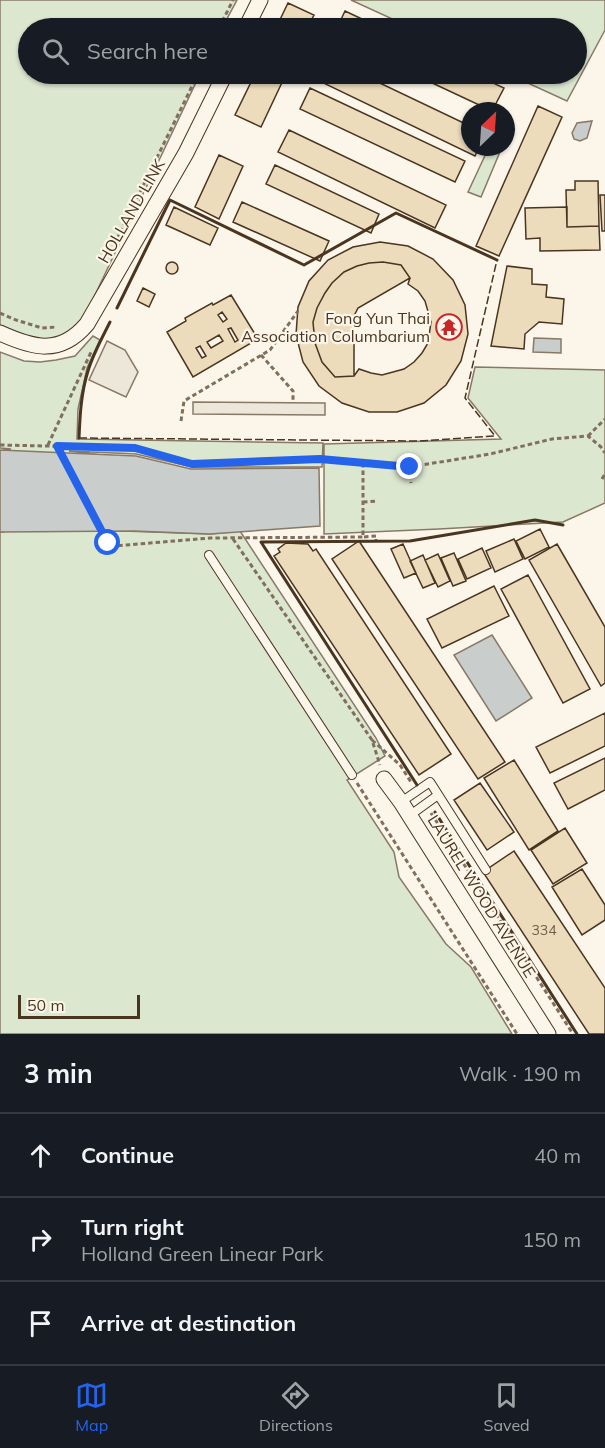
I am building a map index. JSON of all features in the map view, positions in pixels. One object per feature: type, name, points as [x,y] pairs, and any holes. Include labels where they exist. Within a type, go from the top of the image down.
[{"type":"street","points":[[251,18],[260,0]]},
{"type":"street","name":"HOLLAND LINK","points":[[0,333],[35,346],[62,343],[79,334],[186,153],[220,84]]},
{"type":"street","name":"LAUREL WOOD AVENUE","points":[[384,779],[401,802],[548,1034]]},
{"type":"lane","points":[[209,555],[352,775]]},
{"type":"lane","points":[[401,802],[430,782],[486,870]]},
{"type":"lane","points":[[409,816],[438,795]]},
{"type":"path","points":[[224,18],[233,0]]},
{"type":"path","points":[[114,244],[193,84]]},
{"type":"path","points":[[181,421],[184,401],[270,350],[298,311]]},
{"type":"path","points":[[0,313],[42,328],[61,327]]},
{"type":"path","points":[[48,445],[92,350]]},
{"type":"path","points":[[261,355],[292,391],[293,403]]},
{"type":"path","points":[[0,445],[135,448],[192,464],[320,459],[410,467],[490,454],[552,439],[588,436],[605,419]]},
{"type":"path","points":[[588,436],[605,453]]},
{"type":"path","points":[[57,446],[108,543],[115,546],[210,538],[376,537],[376,541]]},
{"type":"path","points":[[363,463],[363,537]]},
{"type":"path","points":[[410,467],[411,483]]},
{"type":"path","points":[[602,479],[605,474]]},
{"type":"path","points":[[363,502],[377,501]]},
{"type":"path","points":[[233,539],[372,740],[400,765],[417,791]]},
{"type":"path","points":[[372,740],[384,779]]},
{"type":"path","points":[[352,775],[518,1034]]},
{"type":"path","points":[[426,804],[573,1034]]},
{"type":"green space","points":[[0,0],[237,0],[227,18],[18,18],[18,84],[195,84],[85,316],[66,335],[56,338],[35,338],[0,325]]},
{"type":"green space","points":[[351,0],[605,0],[605,30],[587,64],[587,18],[390,18]]},
{"type":"green space","points":[[530,84],[576,84],[567,101]]},
{"type":"green space","points":[[485,156],[498,156],[481,197],[468,192]]},
{"type":"green space","points":[[93,336],[100,340],[87,368],[78,409],[77,439],[323,443],[322,467],[192,467],[136,454],[69,451],[124,458],[124,531],[210,534],[240,531],[376,738],[385,756],[347,780],[394,852],[399,877],[446,944],[471,967],[512,1034],[0,1034],[0,532],[4,532],[4,450],[11,449],[0,448],[0,352],[24,361],[56,360],[75,356]]},
{"type":"green space","points":[[475,367],[605,370],[605,503],[563,522],[324,534],[324,444],[501,439],[468,398]]},
{"type":"shaded area","points":[[592,121],[587,138],[580,141],[574,139],[572,133],[577,123]]},
{"type":"shaded area","points":[[534,338],[561,339],[561,353],[533,352]]},
{"type":"shaded area","points":[[107,341],[125,350],[138,372],[126,397],[89,380]]},
{"type":"shaded area","points":[[193,402],[325,403],[325,415],[193,414]]},
{"type":"shaded area","points":[[0,450],[136,456],[191,469],[319,468],[320,526],[210,534],[134,531],[0,532]]},
{"type":"shaded area","points":[[492,635],[532,698],[496,721],[454,655]]},
{"type":"building","points":[[288,3],[314,15],[312,18],[281,18]]},
{"type":"building","points":[[345,11],[360,18],[342,18]]},
{"type":"building","points":[[250,84],[281,84],[261,127],[235,115]]},
{"type":"building","points":[[325,84],[382,84],[461,122],[461,149]]},
{"type":"building","points":[[434,84],[495,84],[504,88],[497,102],[473,102]]},
{"type":"building","points":[[310,88],[465,161],[455,182],[300,109]]},
{"type":"building","points":[[538,106],[562,117],[499,256],[476,246]]},
{"type":"building","points":[[289,130],[446,205],[435,228],[278,152]]},
{"type":"building","points":[[219,155],[243,166],[219,219],[195,207]]},
{"type":"building","points":[[275,165],[379,214],[371,233],[266,184]]},
{"type":"building","points":[[575,181],[598,181],[599,226],[567,227],[566,190],[575,190]]},
{"type":"building","points":[[600,195],[605,195],[605,231],[602,231]]},
{"type":"building","points":[[242,202],[329,241],[320,261],[233,222]]},
{"type":"building","points":[[174,207],[218,228],[210,245],[166,225]]},
{"type":"building","points":[[567,207],[567,227],[599,226],[600,250],[540,251],[540,238],[526,239],[525,208]]},
{"type":"building","name":"Fong Yun Thai Association Columbarium","points":[[380,242],[408,246],[433,259],[453,280],[465,305],[468,334],[461,361],[446,385],[424,403],[397,412],[369,412],[342,403],[319,386],[303,362],[296,335],[298,307],[309,281],[328,260],[353,247]],"holes":[[[383,262],[401,265],[410,278],[408,284],[418,291],[425,301],[431,322],[428,343],[414,362],[404,369],[382,375],[359,369],[354,376],[335,377],[322,362],[315,343],[313,322],[325,293],[344,272],[357,266]]]},
{"type":"building","points":[[174,262],[177,263],[177,273],[170,274],[167,273],[166,266],[167,263]]},
{"type":"building","points":[[383,262],[401,265],[410,278],[358,308],[354,316],[354,376],[335,377],[322,362],[315,343],[313,322],[317,308],[332,283],[344,272],[357,266]]},
{"type":"building","points":[[507,266],[532,269],[532,284],[547,285],[546,297],[564,299],[562,324],[539,322],[525,334],[524,349],[491,346]]},
{"type":"building","points":[[143,288],[155,294],[149,307],[137,301]]},
{"type":"building","points":[[231,295],[258,339],[193,377],[167,332],[186,321],[185,318],[212,303],[213,305]],"holes":[[[222,312],[227,319],[223,322],[218,315]],[[231,328],[238,340],[235,342],[228,329]],[[219,335],[223,341],[211,348],[207,342]],[[200,346],[206,356],[202,358],[196,348]]]},
{"type":"building","points":[[540,529],[549,547],[525,559],[516,541]]},
{"type":"building","points":[[514,539],[523,559],[495,572],[486,551]]},
{"type":"building","points":[[359,541],[505,762],[478,779],[332,559]]},
{"type":"building","points":[[286,543],[308,544],[313,551],[316,549],[451,754],[419,775],[274,556],[280,552],[278,549]]},
{"type":"building","points":[[403,544],[416,573],[404,578],[391,549]]},
{"type":"building","points":[[557,544],[605,627],[605,683],[601,686],[529,560]]},
{"type":"building","points":[[482,548],[491,568],[467,579],[458,559]]},
{"type":"building","points":[[454,553],[466,581],[453,586],[441,558]]},
{"type":"building","points":[[438,554],[450,581],[438,587],[425,560]]},
{"type":"building","points":[[423,555],[435,583],[423,588],[410,561]]},
{"type":"building","points":[[528,575],[590,689],[563,703],[501,589]]},
{"type":"building","points":[[494,586],[509,616],[442,648],[427,619]]},
{"type":"building","points":[[605,713],[605,746],[550,773],[536,747]]},
{"type":"building","points":[[605,758],[605,790],[568,809],[554,783]]},
{"type":"building","points":[[514,760],[558,831],[529,850],[484,778]]},
{"type":"building","points":[[480,783],[514,832],[487,850],[454,800]]},
{"type":"building","points":[[565,828],[587,863],[553,884],[531,850]]},
{"type":"building","points":[[514,851],[605,988],[605,1034],[589,1034],[483,872]]},
{"type":"building","points":[[582,869],[605,905],[605,920],[582,935],[552,887]]},
{"type":"fence","points":[[79,438],[419,441],[495,436],[465,398],[497,260]]},
{"type":"wall","points":[[117,308],[170,200],[304,265],[396,213],[497,260]]},
{"type":"wall","points":[[79,438],[81,404],[86,379],[95,352],[110,322]]},
{"type":"wall","points":[[417,785],[261,542],[410,541],[535,520],[563,525]]},
{"type":"wall","points":[[435,812],[577,1034]]},
{"type":"place","name":"Fong Yun Thai Association Columbarium","points":[[449,327]]},
{"type":"route","points":[[108,543],[57,446],[135,448],[192,464],[320,459],[410,467]]}]
